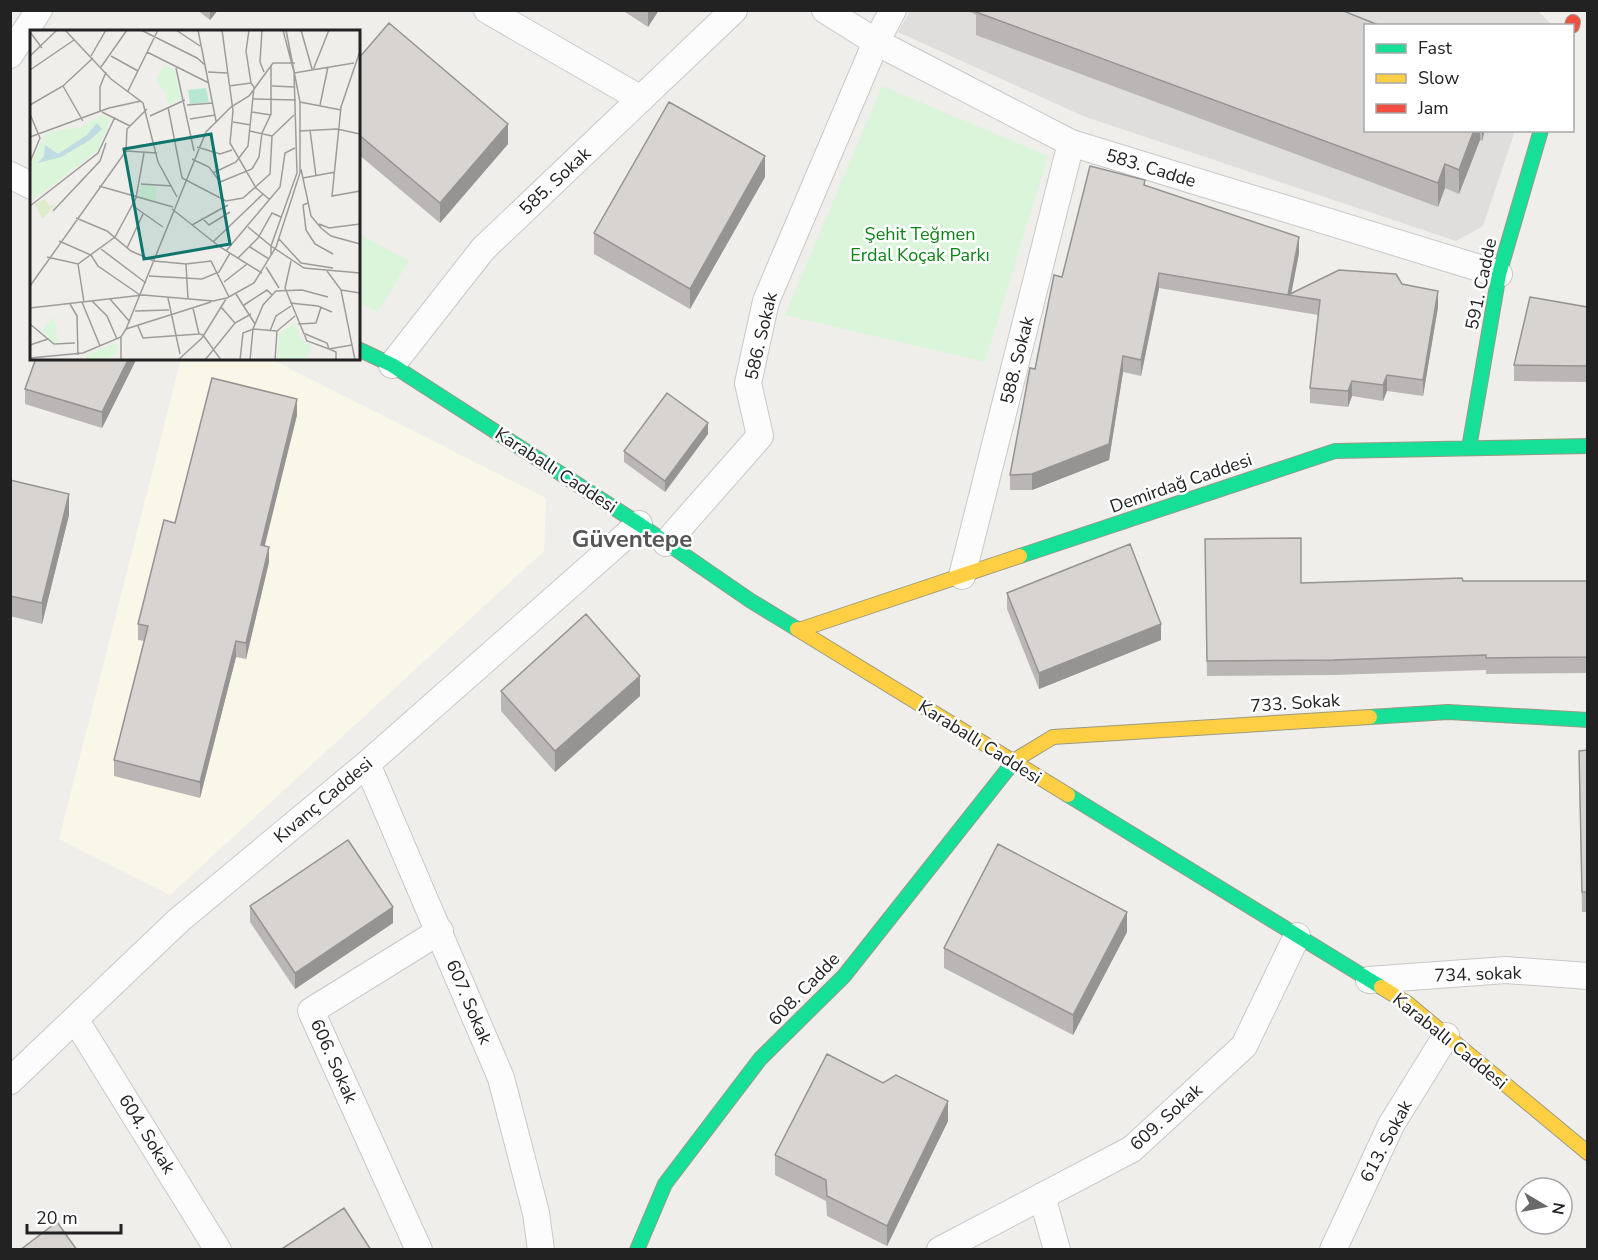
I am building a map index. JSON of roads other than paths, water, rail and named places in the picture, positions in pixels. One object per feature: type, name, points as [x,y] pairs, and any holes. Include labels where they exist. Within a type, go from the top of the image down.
[{"type":"street","points":[[10,55],[39,10]]},
{"type":"street","points":[[487,10],[641,99]]},
{"type":"street","name":"585. Sokak","points":[[392,365],[483,249],[734,10]]},
{"type":"street","name":"583. Cadde","points":[[825,10],[876,42],[1071,143],[1499,274]]},
{"type":"street","points":[[876,42],[893,10]]},
{"type":"street","name":"586. Sokak","points":[[666,543],[760,436],[748,383],[766,301],[876,42]]},
{"type":"street","name":"591. Cadde","points":[[1469,448],[1499,274],[1540,132]]},
{"type":"street","name":"588. Sokak","points":[[962,576],[1071,143]]},
{"type":"street","points":[[10,175],[30,185]]},
{"type":"street","name":"Karaballı Caddesi","points":[[360,350],[392,365],[639,524],[751,601],[1407,1003],[1587,1153]]},
{"type":"street","name":"Demirdağ Caddesi","points":[[799,630],[1335,451],[1587,446]]},
{"type":"street","name":"Kıvanç Caddesi","points":[[10,1081],[179,920],[367,764],[639,524]]},
{"type":"street","name":"733. Sokak","points":[[1012,762],[1053,737],[1448,712],[1587,720]]},
{"type":"street","name":"608. Cadde","points":[[637,1250],[665,1184],[760,1059],[844,976],[1012,762]]},
{"type":"street","name":"607. Sokak","points":[[367,764],[501,1078],[536,1214],[541,1250]]},
{"type":"street","name":"606. Sokak","points":[[419,1250],[311,1011],[440,931]]},
{"type":"street","name":"609. Sokak","points":[[940,1250],[1132,1149],[1244,1046],[1297,936]]},
{"type":"street","name":"734. sokak","points":[[1369,980],[1506,970],[1587,976]]},
{"type":"street","name":"604. Sokak","points":[[75,1019],[218,1250]]},
{"type":"street","name":"613. Sokak","points":[[1333,1250],[1391,1125],[1446,1036]]},
{"type":"street","points":[[1042,1196],[1057,1250]]},
{"type":"district","name":"Güventepe","points":[[632,539]]},
{"type":"park label","name":"Şehit Teğmen Erdal Koçak Parkı","points":[[920,244]]}]
